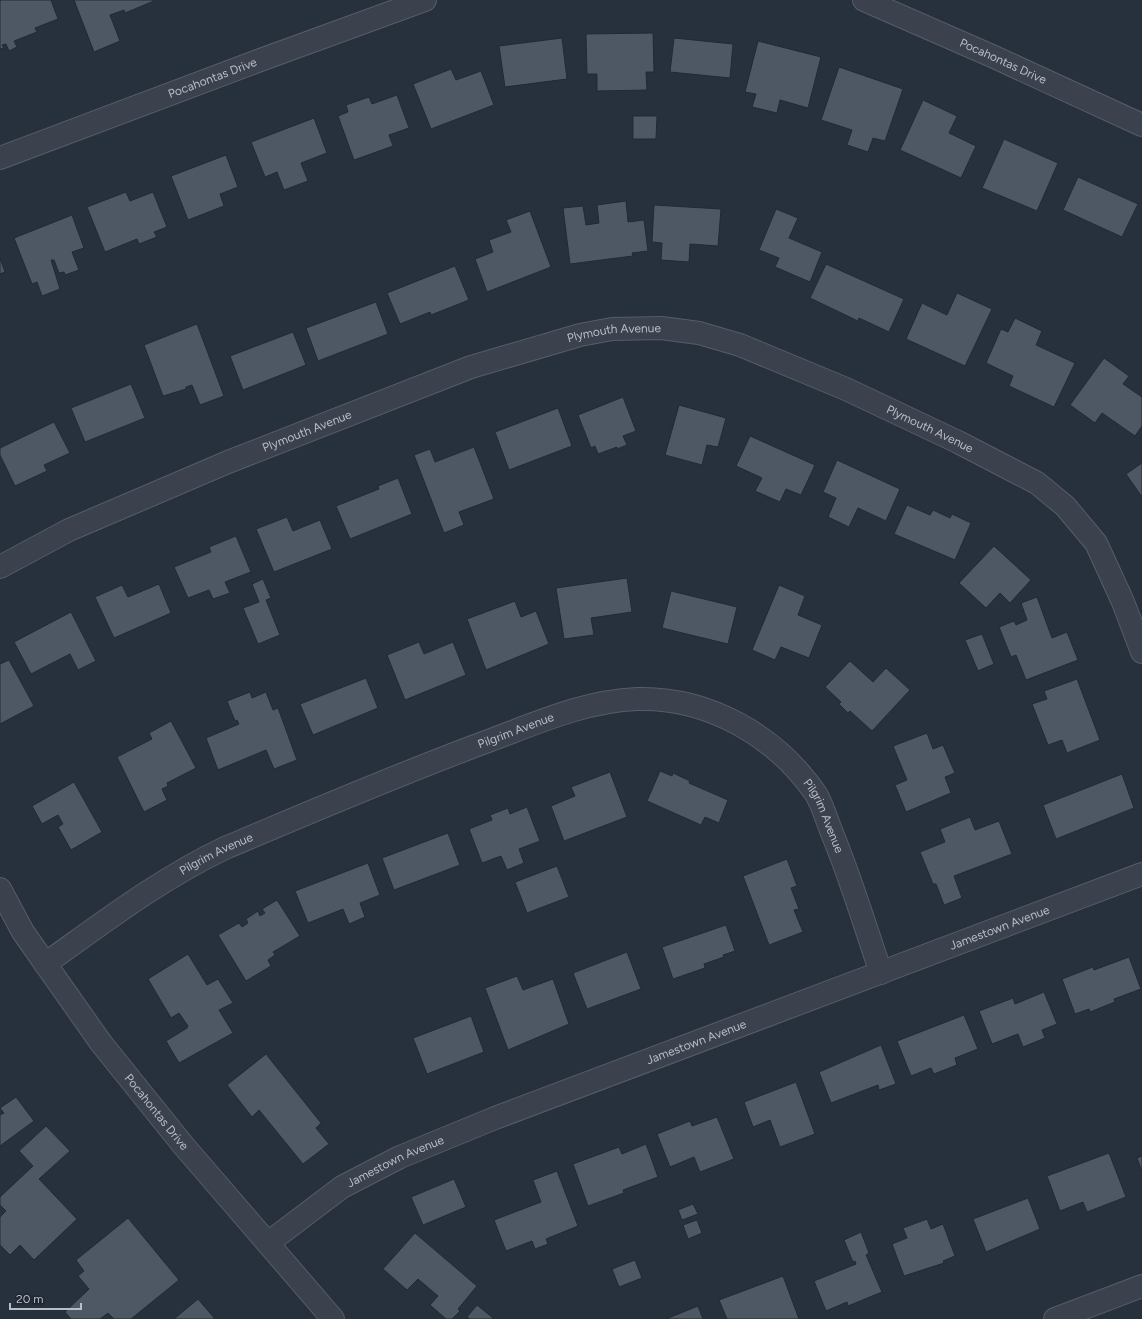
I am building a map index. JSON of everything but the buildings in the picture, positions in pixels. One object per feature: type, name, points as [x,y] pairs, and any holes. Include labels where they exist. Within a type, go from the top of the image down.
[{"type":"street","name":"Pocahontas Drive","points":[[0,158],[425,0]]},
{"type":"street","name":"Pocahontas Drive","points":[[864,0],[992,56],[1142,125]]},
{"type":"street","name":"Plymouth Avenue","points":[[0,567],[68,530],[207,471],[471,368],[580,335],[612,329],[661,328],[699,333],[754,351],[846,389],[958,442],[1037,483],[1065,506],[1096,543],[1109,569],[1142,652]]},
{"type":"street","name":"Pilgrim Avenue","points":[[45,964],[145,893],[196,862],[225,848],[446,757],[573,709],[637,699],[691,705],[732,720],[755,733],[777,750],[803,777],[818,797],[837,844],[881,973]]},
{"type":"street","name":"Jamestown Avenue","points":[[268,1243],[342,1186],[400,1157],[495,1118],[1142,874]]},
{"type":"street","name":"Pocahontas Drive","points":[[0,889],[23,932],[101,1043],[183,1145],[333,1319]]},
{"type":"street","points":[[1055,1319],[1142,1286]]}]
